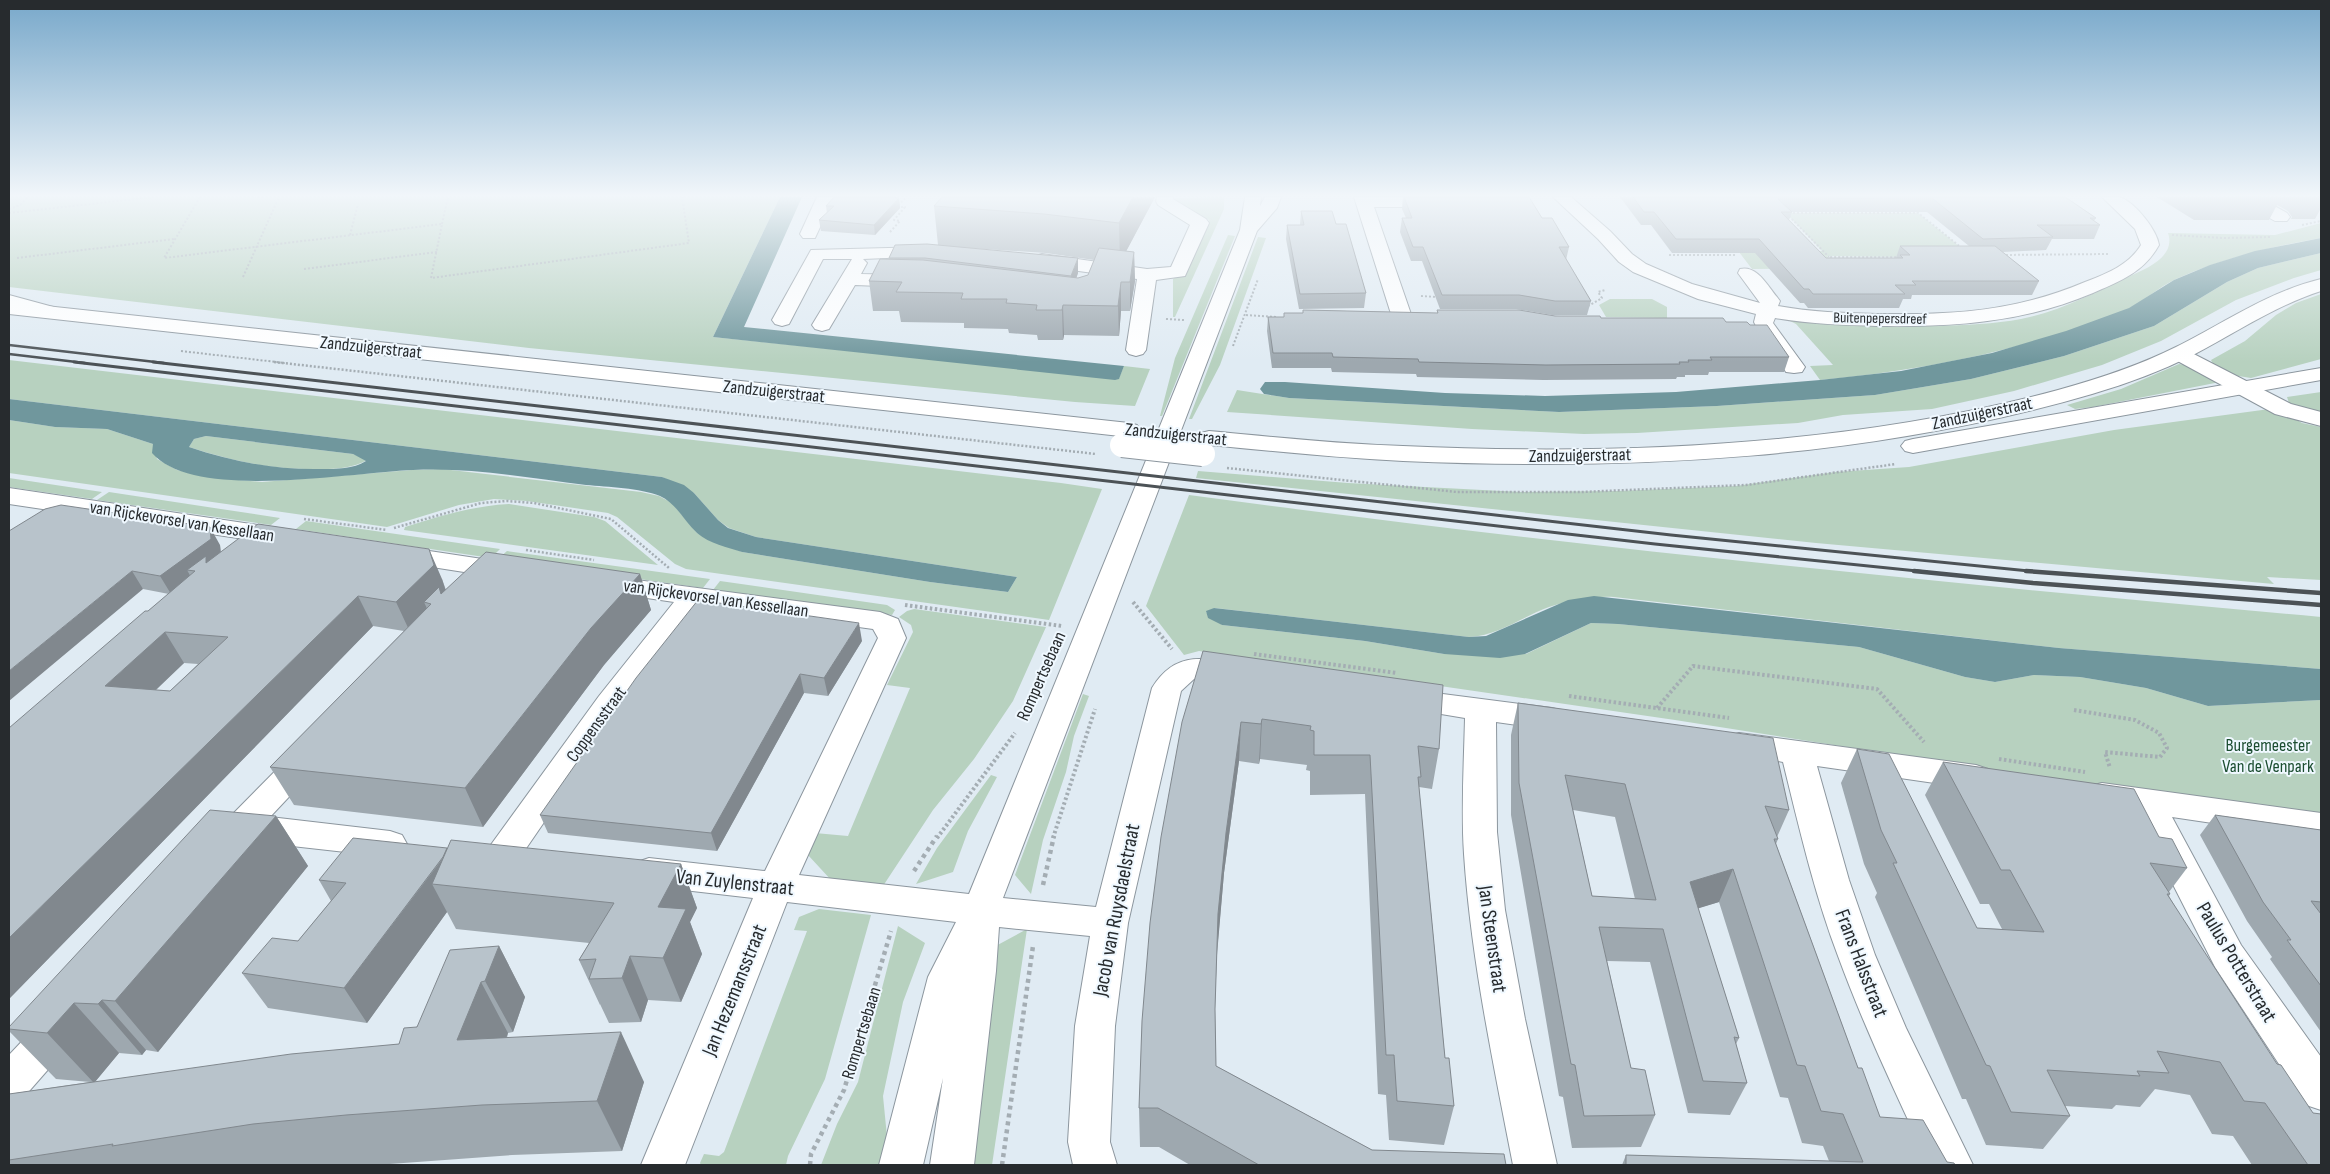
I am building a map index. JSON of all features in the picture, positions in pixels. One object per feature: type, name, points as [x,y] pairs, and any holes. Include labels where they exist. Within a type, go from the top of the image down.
[{"type":"street","points":[[1026,259],[1089,276],[1147,275],[1178,272],[1187,252]]},
{"type":"street","name":"Rompertsebaan","points":[[901,1165],[947,977],[982,910],[1010,832],[1240,252]]},
{"type":"street","points":[[1380,252],[1402,317]]},
{"type":"street","name":"Buitenpepersdreef","points":[[1620,252],[1632,263],[1687,289],[1765,317],[1847,319],[1951,319],[1992,316],[2028,310],[2077,293],[2124,271],[2148,252]]},
{"type":"street","points":[[782,320],[817,254],[948,253]]},
{"type":"street","points":[[822,325],[862,255]]},
{"type":"street","points":[[1748,273],[1770,301],[1765,317],[1794,367]]},
{"type":"street","points":[[1136,350],[1147,275]]},
{"type":"street","points":[[849,279],[927,281]]},
{"type":"street","name":"Zandzuigerstraat","points":[[1206,446],[1541,457],[1642,454],[1839,439],[1934,424],[2024,405],[2117,379],[2179,354],[2296,292],[2321,285]]},
{"type":"street","points":[[9,301],[50,312]]},
{"type":"street","name":"Zandzuigerstraat","points":[[9,308],[1206,446],[1349,467],[1439,472],[1550,474],[1655,471],[1858,454],[1967,438],[2321,374]]},
{"type":"street","points":[[1733,323],[1765,317]]},
{"type":"street","name":"Zandzuigerstraat","points":[[9,323],[1126,437]]},
{"type":"street","points":[[2179,354],[2283,409],[2321,419]]},
{"type":"street","name":"van Rijckevorsel van Kessellaan","points":[[9,496],[310,541]]},
{"type":"street","points":[[40,524],[72,504]]},
{"type":"street","points":[[241,557],[270,535]]},
{"type":"street","points":[[368,550],[504,559],[530,574]]},
{"type":"street","points":[[464,596],[504,559]]},
{"type":"street","name":"van Rijckevorsel van Kessellaan","points":[[586,570],[694,595],[880,621],[896,615]]},
{"type":"street","name":"Coppensstraat","points":[[541,860],[487,855],[610,703],[694,595]]},
{"type":"street","name":"Jan Hezemansstraat","points":[[663,1165],[776,886],[892,638],[896,615]]},
{"type":"street","points":[[1189,668],[1267,679]]},
{"type":"street","name":"Jacob van Ruysdaelstraat","points":[[1095,1165],[1090,1142],[1095,1026],[1110,923],[1167,688],[1181,673],[1189,668]]},
{"type":"street","points":[[1374,694],[1580,723]]},
{"type":"street","name":"Jan Steenstraat","points":[[1482,710],[1478,796],[1483,873],[1500,989],[1535,1165]]},
{"type":"street","points":[[214,856],[328,736]]},
{"type":"street","points":[[1708,740],[2001,781]]},
{"type":"street","name":"Frans Halsstraat","points":[[1797,752],[1822,855],[1856,955],[1906,1072],[1951,1165]]},
{"type":"street","points":[[2069,790],[2321,826]]},
{"type":"street","name":"Paulus Potterstraat","points":[[2147,802],[2228,956],[2321,1091]]},
{"type":"street","points":[[240,827],[424,848]]},
{"type":"street","name":"Van Zuylenstraat","points":[[619,869],[1037,917],[1110,923]]},
{"type":"street","name":"Rompertsebaan","points":[[952,1165],[977,971],[982,910]]},
{"type":"street","points":[[9,1084],[82,1003]]},
{"type":"path","points":[[17,258],[69,252]]},
{"type":"path","points":[[168,252],[164,258],[212,252]]},
{"type":"path","points":[[243,277],[254,252]]},
{"type":"path","points":[[304,269],[437,252],[432,278],[625,252]]},
{"type":"path","points":[[1666,255],[1739,255],[1737,252]]},
{"type":"path","points":[[1824,252],[1835,264]]},
{"type":"path","points":[[1999,255],[2117,254]]},
{"type":"path","points":[[1829,257],[1906,258]]},
{"type":"path","points":[[1231,350],[1259,278]]},
{"type":"path","points":[[1584,308],[1602,298],[1598,292],[1604,290]]},
{"type":"path","points":[[1395,296],[1442,297]]},
{"type":"path","points":[[1181,328],[1188,311]]},
{"type":"path","points":[[1246,315],[1276,317]]},
{"type":"path","name":"Zandzuigerstraat","points":[[181,352],[1098,454]]},
{"type":"path","points":[[387,530],[461,507],[496,501],[526,503],[611,519],[673,572],[663,570]]},
{"type":"path","points":[[298,518],[396,532]]},
{"type":"path","points":[[504,559],[586,570]]},
{"type":"path","points":[[1130,610],[1136,595]]},
{"type":"path","points":[[1133,602],[1189,668]]},
{"type":"path","points":[[896,615],[1063,626]]},
{"type":"path","name":"Rompertsebaan","points":[[1059,635],[1067,617]]},
{"type":"path","points":[[1656,708],[1693,666],[1877,689],[1930,749]]},
{"type":"path","points":[[1002,1165],[1037,917],[1052,842],[1098,699]]},
{"type":"path","points":[[2074,710],[2135,720],[2159,733],[2167,748],[2160,757],[2105,752],[2113,776]]},
{"type":"path","name":"Rompertsebaan","points":[[810,1165],[811,1154],[844,1090],[900,900],[914,870],[1020,724]]},
{"type":"green space","points":[[9,252],[754,252],[713,337],[1119,378],[1124,366],[1150,369],[1135,406],[1075,402],[529,348],[9,287]]},
{"type":"green space","points":[[1196,252],[1205,252],[1175,317],[1173,317],[1173,279],[1188,271]]},
{"type":"green space","points":[[1221,252],[1229,252],[1162,416],[1160,416],[1175,358]]},
{"type":"green space","points":[[1252,252],[1261,252],[1220,365],[1192,419],[1189,419]]},
{"type":"green space","points":[[1739,252],[1966,252],[1974,258],[1827,256],[1837,268],[1752,269]]},
{"type":"green space","points":[[2166,252],[2256,252],[2211,265],[2176,279],[2128,309],[2066,332],[1997,351],[1927,366],[1820,380],[1810,366],[1833,365],[1796,324],[1786,319],[1935,326],[1994,323],[2021,319],[2049,312],[2077,301],[2137,273],[2152,265]]},
{"type":"green space","points":[[2321,253],[2321,270],[2236,300],[2161,341],[2102,365],[2014,391],[1932,409],[1843,415],[1798,423],[1637,433],[1584,434],[1472,429],[1227,412],[1237,390],[1289,398],[1559,412],[1717,406],[1875,395],[1971,379],[2064,356],[2154,326],[2227,282],[2258,268]]},
{"type":"green space","points":[[2321,294],[2321,359],[2251,378],[2232,375],[2213,364],[2211,360],[2245,341],[2276,315],[2296,303]]},
{"type":"green space","points":[[1610,299],[1652,299],[1667,307],[1667,318],[1606,317],[1599,305]]},
{"type":"green space","points":[[9,360],[1102,489],[1049,620],[686,569],[675,564],[617,517],[608,513],[527,501],[494,499],[459,505],[387,527],[9,473],[9,420],[55,427],[107,429],[153,444],[157,459],[177,470],[215,478],[262,482],[442,469],[641,492],[659,496],[672,503],[697,533],[742,552],[930,582],[1008,592],[1017,577],[756,537],[729,528],[718,520],[694,493],[662,477],[9,399]]},
{"type":"green space","points":[[2179,364],[2191,366],[2220,382],[2093,407],[2075,409],[2067,405],[2121,389]]},
{"type":"green space","points":[[2321,392],[2321,414],[2290,406],[2287,397]]},
{"type":"green space","points":[[2277,408],[2302,423],[2321,427],[2321,580],[2267,577],[2274,584],[1816,543],[1196,478],[1198,471],[1348,483],[1521,492],[1618,491],[1736,486],[1836,472],[1909,467],[2114,430]]},
{"type":"green space","points":[[206,436],[353,454],[367,460],[351,466],[334,469],[287,468],[254,464],[189,447],[194,439]]},
{"type":"green space","points":[[9,478],[102,492],[92,499],[9,487]]},
{"type":"green space","points":[[109,492],[280,518],[271,525],[97,500]]},
{"type":"green space","name":"Burgemeester Van de Venpark","points":[[1189,495],[1613,547],[2038,591],[2321,617],[2321,669],[2059,648],[1614,597],[1573,600],[1539,611],[1491,633],[1469,637],[1215,608],[1206,612],[1222,625],[1365,641],[1444,654],[1526,654],[1591,623],[1618,624],[1859,647],[1965,677],[1995,682],[2034,675],[2080,677],[2146,688],[2208,706],[2321,700],[2321,816],[2070,782],[1675,720],[1199,651],[1184,655],[1146,606]]},
{"type":"green space","points":[[509,504],[594,517],[605,521],[658,565],[404,530],[405,527],[456,512]]},
{"type":"green space","points":[[306,521],[500,549],[491,558],[296,529]]},
{"type":"green space","points":[[507,551],[710,579],[703,588],[498,559]]},
{"type":"green space","points":[[720,581],[887,605],[895,610],[892,615],[713,590]]},
{"type":"green space","points":[[914,609],[1046,627],[1013,701],[974,759],[933,810],[883,886],[832,881],[808,855],[815,833],[848,836],[910,688],[887,685],[913,632],[911,625],[899,617],[907,611]]},
{"type":"green space","points":[[1083,694],[1089,696],[1074,736],[1066,772],[1043,840],[1031,894],[1015,875]]},
{"type":"green space","points":[[991,775],[997,777],[968,831],[953,872],[916,884],[937,848]]},
{"type":"green space","points":[[819,909],[871,915],[825,1079],[788,1156],[786,1165],[701,1165],[704,1154],[719,1156],[724,1152],[807,931],[794,930],[799,917]]},
{"type":"green space","points":[[898,926],[925,943],[903,1002],[883,1096],[889,1157],[888,1165],[821,1165],[837,1124],[858,1082]]},
{"type":"green space","points":[[1027,929],[992,1165],[971,1165],[992,948]]},
{"type":"water","points":[[754,252],[778,252],[744,327],[1124,366],[1119,379],[1115,380],[713,337]]},
{"type":"water","points":[[2252,252],[2321,252],[2258,268],[2227,282],[2154,326],[2064,356],[1971,379],[1875,395],[1717,406],[1559,412],[1289,398],[1264,394],[1260,389],[1265,382],[1285,382],[1445,393],[1545,396],[1676,392],[1901,371],[1992,353],[2066,331],[2129,308],[2174,280],[2210,265]]},
{"type":"water","points":[[9,399],[662,477],[684,485],[728,528],[756,537],[1017,577],[1008,592],[930,582],[742,552],[719,545],[702,537],[666,499],[652,493],[634,490],[499,474],[435,469],[276,481],[202,477],[173,468],[152,453],[153,444],[107,429],[55,427],[9,420]],"holes":[[[206,436],[353,454],[366,461],[356,466],[345,468],[305,469],[255,464],[189,447],[194,439]]]},
{"type":"water","points":[[1594,596],[2059,648],[2321,669],[2321,700],[2208,706],[2146,688],[2080,677],[2034,675],[1995,682],[1965,677],[1859,647],[1618,624],[1591,623],[1525,654],[1500,658],[1444,654],[1365,641],[1222,625],[1208,618],[1206,611],[1214,608],[1469,637],[1486,636],[1568,600]]},
{"type":"building","points":[[892,252],[1011,252],[1078,258],[1071,276],[925,258],[889,258]]},
{"type":"building","points":[[1097,252],[1134,252],[1130,282],[1121,282],[1118,306],[1063,305],[1062,310],[1036,310],[1037,305],[1006,303],[1007,299],[961,299],[963,293],[896,292],[902,282],[869,281],[880,259],[923,260],[1078,278],[1088,275]]},
{"type":"building","points":[[1292,252],[1354,252],[1366,293],[1300,294]]},
{"type":"building","points":[[1425,252],[1562,252],[1591,301],[1555,301],[1519,295],[1442,295]]},
{"type":"building","points":[[1771,252],[1820,252],[1826,258],[1903,258],[1900,255],[1910,255],[1906,252],[2002,252],[2039,281],[1912,281],[1916,285],[1895,285],[1905,294],[1813,294],[1809,289],[1804,289]]},
{"type":"building","points":[[1303,310],[1438,313],[1437,310],[1519,310],[1555,316],[1600,316],[1601,318],[1723,318],[1726,322],[1747,322],[1750,325],[1767,325],[1789,357],[1710,357],[1712,360],[1688,360],[1689,362],[1679,362],[1680,364],[1546,365],[1419,362],[1418,359],[1333,357],[1332,353],[1273,353],[1268,317],[1284,317],[1284,313],[1303,313]]},
{"type":"building","points":[[61,505],[210,527],[211,539],[160,576],[132,571],[9,671],[9,531],[45,509]]},
{"type":"building","points":[[258,524],[429,549],[434,565],[396,602],[358,596],[9,938],[9,728],[145,611],[148,611],[195,571],[187,570],[206,556],[206,563]],"holes":[[[165,632],[228,637],[170,691],[105,686]]]},
{"type":"building","points":[[486,552],[640,574],[591,628],[465,788],[270,767],[431,604],[424,602],[439,587],[441,594]]},
{"type":"building","points":[[698,600],[859,623],[824,678],[800,674],[711,833],[540,815],[636,678]]},
{"type":"building","points":[[1203,651],[1443,685],[1439,749],[1418,746],[1421,777],[1418,777],[1445,1058],[1449,1058],[1454,1106],[1397,1101],[1394,1055],[1386,1055],[1370,755],[1314,755],[1314,731],[1310,730],[1311,726],[1262,719],[1261,724],[1241,722],[1226,833],[1218,914],[1215,1009],[1216,1066],[1372,1150],[1504,1154],[1506,1165],[1259,1165],[1158,1108],[1139,1108],[1142,1021],[1150,923],[1161,837],[1182,722]]},
{"type":"building","points":[[1518,703],[1773,738],[1789,810],[1765,806],[1778,839],[1774,839],[1858,1068],[1862,1068],[1880,1117],[1923,1120],[1947,1162],[1954,1163],[1955,1165],[1626,1165],[1626,1155],[1863,1162],[1843,1114],[1821,1111],[1805,1066],[1797,1065],[1733,869],[1690,882],[1739,1038],[1734,1037],[1747,1083],[1703,1081],[1663,929],[1599,927],[1631,1068],[1645,1070],[1655,1115],[1584,1116],[1575,1065],[1571,1064],[1519,783]],"holes":[[[1565,775],[1625,784],[1656,900],[1592,896]]]},
{"type":"building","points":[[1857,749],[1889,754],[1977,928],[2044,932],[2010,870],[2001,870],[1943,762],[2134,789],[2159,837],[2172,839],[2187,868],[2150,863],[2170,894],[2167,894],[2277,1064],[2281,1065],[2313,1113],[2321,1114],[2321,1165],[2308,1165],[2265,1103],[2244,1101],[2220,1062],[2157,1051],[2169,1073],[2137,1071],[2140,1076],[2047,1070],[2070,1116],[2011,1112],[1990,1066],[1986,1065],[1893,863],[1897,863],[1881,830]]},
{"type":"building","points":[[210,810],[276,816],[115,1001],[102,1000],[98,1004],[74,1003],[47,1033],[9,1029],[9,1027]]},
{"type":"building","points":[[2215,815],[2321,830],[2321,902],[2311,901],[2321,914],[2321,986],[2287,940],[2291,940],[2263,902]]},
{"type":"building","points":[[353,838],[447,848],[443,857],[344,988],[242,973],[272,938],[298,941],[346,883],[319,880]]},
{"type":"building","points":[[451,840],[681,864],[658,907],[686,909],[663,958],[630,956],[622,978],[589,979],[596,959],[579,960],[614,903],[432,884]]},
{"type":"building","points":[[499,946],[485,981],[481,982],[457,1040],[621,1032],[597,1101],[482,1105],[253,1124],[9,1160],[9,1094],[291,1054],[399,1044],[404,1028],[417,1027],[450,950]]},
{"type":"railway","points":[[9,345],[164,363]]},
{"type":"railway","points":[[9,354],[85,363]]},
{"type":"railway","points":[[74,362],[1655,544],[1927,572]]},
{"type":"railway","points":[[153,362],[1671,535],[2034,572]]},
{"type":"railway","points":[[1914,571],[2033,583],[2321,605]]},
{"type":"railway","points":[[2026,571],[2034,572]]},
{"type":"railway","points":[[2034,572],[2321,593]]},
{"type":"railway","points":[[2034,572],[2038,572]]}]
